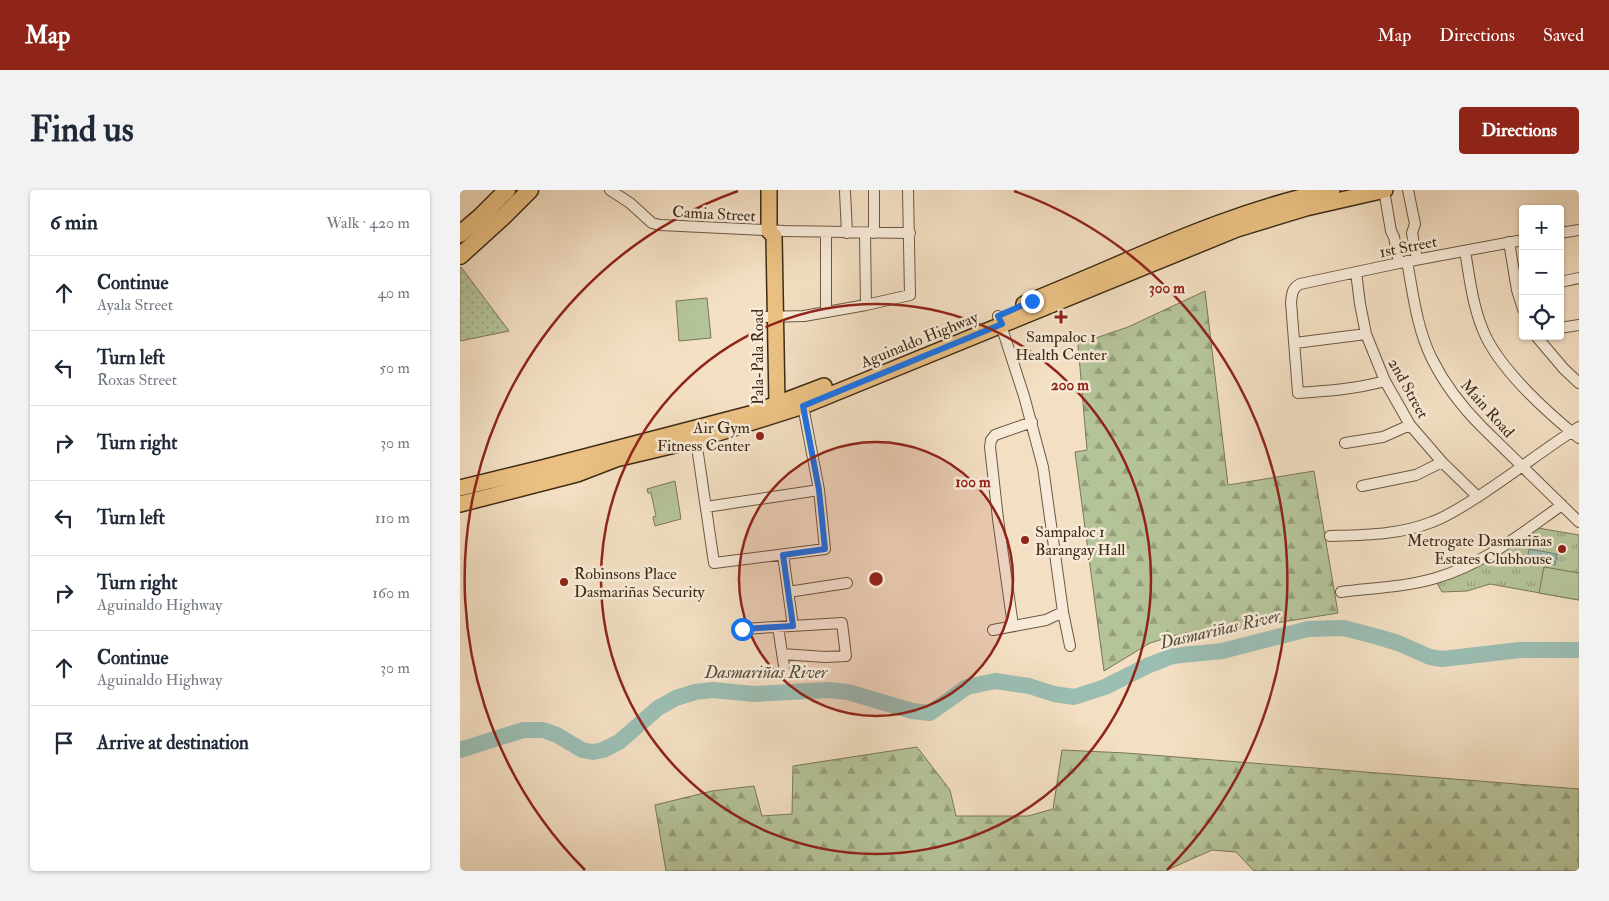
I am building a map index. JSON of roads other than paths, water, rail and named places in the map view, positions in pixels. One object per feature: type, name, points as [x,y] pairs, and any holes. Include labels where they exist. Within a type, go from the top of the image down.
[{"type":"highway","points":[[460,234],[507,190]]},
{"type":"highway","points":[[460,256],[530,190]]},
{"type":"main road","name":"Aguinaldo Highway","points":[[460,488],[618,453],[696,440],[1000,320],[1236,223],[1266,207],[1332,190]]},
{"type":"main road","name":"Aguinaldo Highway","points":[[1236,223],[1384,190]]},
{"type":"main road","name":"Pala-Pala Road","points":[[769,191],[769,231],[764,236],[770,317],[773,409]]},
{"type":"main road","name":"Aguinaldo Highway","points":[[460,504],[577,474],[618,453],[750,414],[773,409],[803,406],[1000,320]]},
{"type":"street","name":"Camia Street","points":[[610,190],[630,203],[652,223],[660,225],[769,231],[910,233]]},
{"type":"street","points":[[866,304],[874,190]]},
{"type":"street","points":[[770,317],[804,316],[910,294],[908,190]]},
{"type":"street","name":"Main Road","points":[[1384,190],[1391,231],[1408,261]]},
{"type":"street","name":"Main Road","points":[[1408,190],[1415,224],[1408,261],[1421,329],[1431,357],[1443,379],[1467,412],[1579,522]]},
{"type":"street","points":[[845,192],[847,232]]},
{"type":"street","points":[[1564,232],[1579,230]]},
{"type":"street","points":[[826,232],[826,312]]},
{"type":"street","name":"1st Street","points":[[1295,342],[1291,302],[1295,287],[1300,284],[1408,261],[1519,241]]},
{"type":"street","points":[[1509,242],[1519,286]]},
{"type":"street","points":[[1330,536],[1378,535],[1412,528],[1447,516],[1576,432],[1505,367],[1486,337],[1474,306],[1464,251]]},
{"type":"street","name":"2nd Street","points":[[1356,272],[1366,334],[1384,381],[1410,426],[1442,462],[1478,497]]},
{"type":"street","points":[[1564,281],[1579,278]]},
{"type":"street","points":[[1000,320],[1032,422],[1043,467],[1063,612],[1070,646]]},
{"type":"street","points":[[1564,327],[1579,325]]},
{"type":"street","points":[[1366,334],[1295,342],[1298,393],[1363,387],[1384,381]]},
{"type":"street","points":[[1539,340],[1564,369],[1579,383]]},
{"type":"street","points":[[696,440],[714,564],[825,549],[819,490],[803,406]]},
{"type":"street","points":[[1013,626],[996,506],[990,447],[991,440],[995,435],[1032,422]]},
{"type":"street","points":[[1345,443],[1383,437],[1410,426]]},
{"type":"street","points":[[1362,486],[1416,475],[1442,462]]},
{"type":"street","points":[[706,507],[819,490]]},
{"type":"street","points":[[1341,592],[1434,579],[1464,568],[1514,539],[1562,505]]},
{"type":"street","points":[[783,555],[793,626]]},
{"type":"street","points":[[788,592],[847,583]]},
{"type":"street","points":[[993,630],[1046,620],[1063,612]]},
{"type":"street","points":[[742,629],[842,623],[846,656],[825,657],[782,654]]},
{"type":"street","points":[[778,627],[785,672]]},
{"type":"water","points":[[1529,549],[1557,554],[1555,565],[1527,560]]},
{"type":"waterway","name":"Dasmariñas River","points":[[460,750],[523,730],[543,730],[557,735],[582,750],[593,752],[603,750],[619,742],[658,708],[676,698],[695,692],[713,690],[754,694],[829,690],[848,692],[912,711],[930,713],[967,687],[995,681],[1029,686],[1054,694],[1074,697],[1105,687],[1172,656],[1222,651],[1308,629],[1344,628],[1398,643],[1430,657],[1442,659],[1520,650],[1579,650]]},
{"type":"place","name":"Sampaloc 1 Health Center","points":[[1061,317]]},
{"type":"place","name":"Air Gym Fitness Center","points":[[760,436]]},
{"type":"place","name":"Sampaloc 1 Barangay Hall","points":[[1025,540]]},
{"type":"place","name":"Metrogate Dasmariñas Estates Clubhouse","points":[[1562,549]]},
{"type":"place","name":"Robinsons Place Dasmariñas Security","points":[[564,582]]}]
